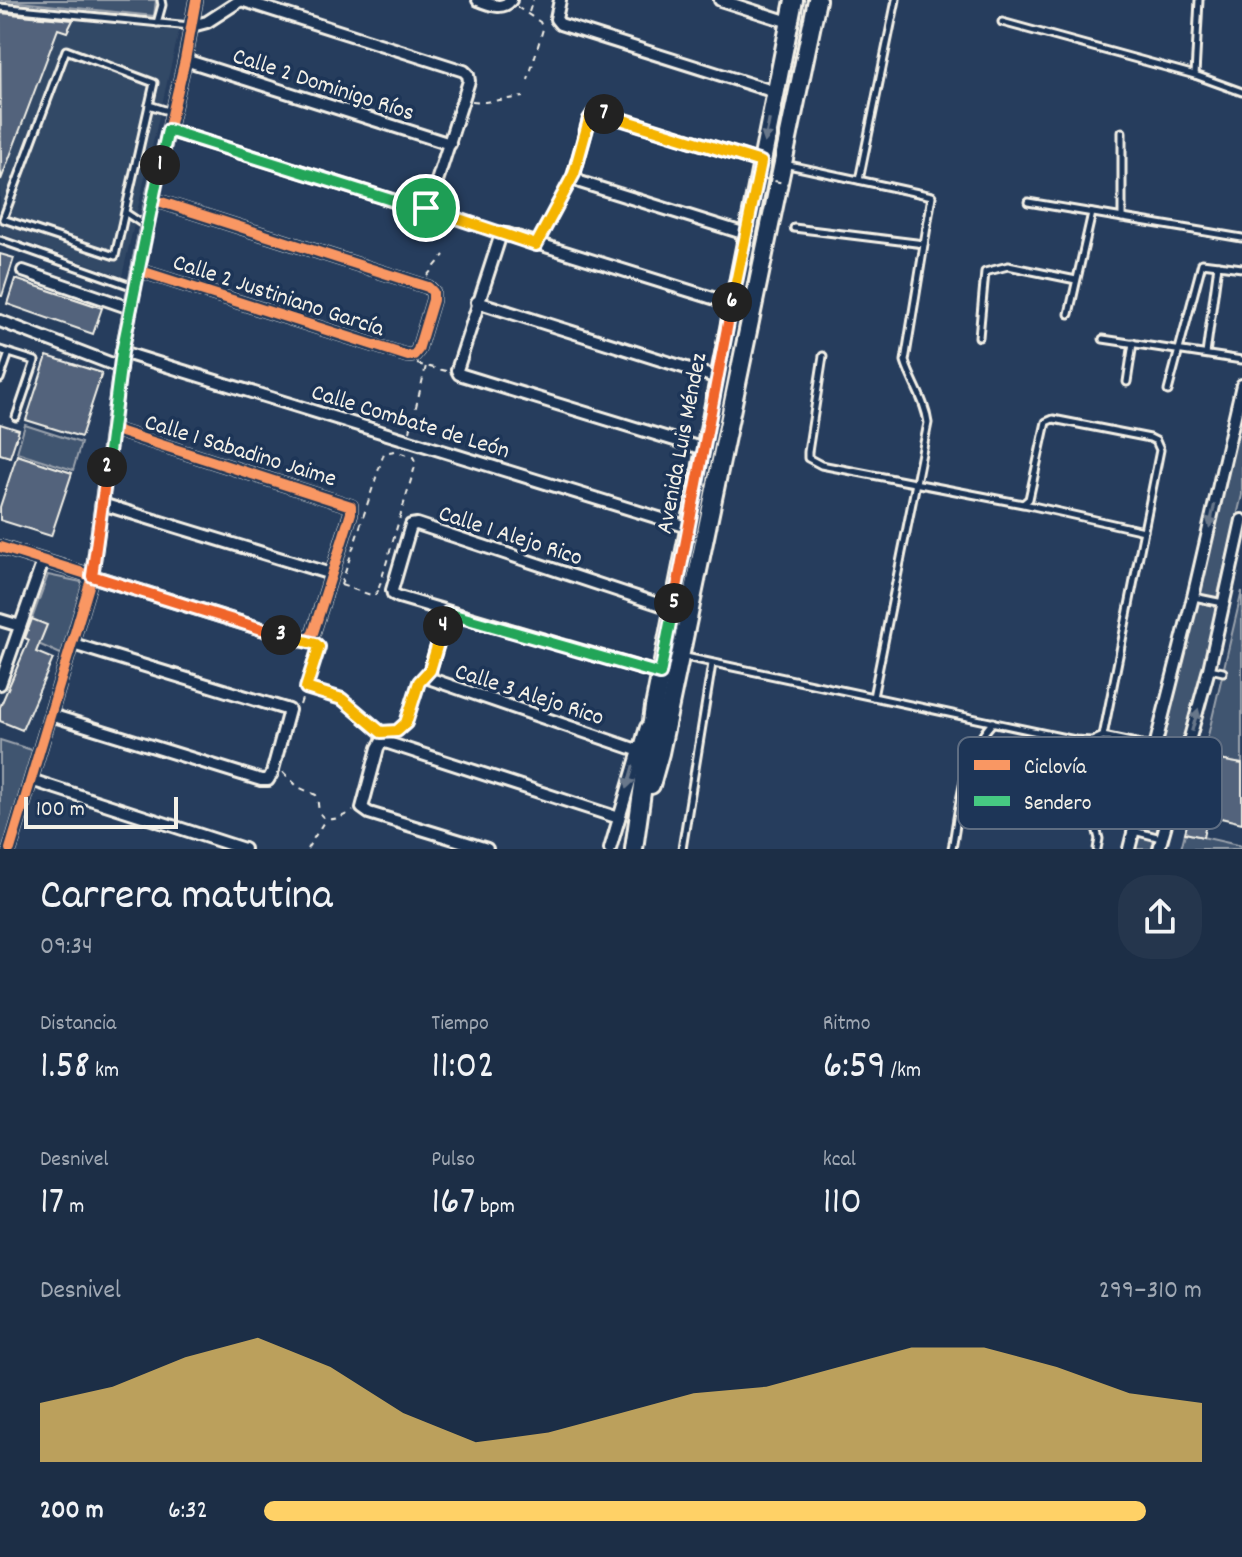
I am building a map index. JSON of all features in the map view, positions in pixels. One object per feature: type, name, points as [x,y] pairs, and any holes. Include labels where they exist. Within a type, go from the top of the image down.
[{"type":"main road","name":"Avenida Luis Méndez","points":[[634,849],[660,674],[756,169],[794,0]]},
{"type":"main road","name":"Avenida Luis Méndez","points":[[638,826],[660,753],[817,0]]},
{"type":"street","points":[[10,849],[92,576],[122,352],[196,0]]},
{"type":"street","points":[[168,130],[420,209],[428,205],[469,81],[464,71],[241,0],[207,22],[192,26]]},
{"type":"street","points":[[478,0],[506,3]]},
{"type":"street","points":[[560,0],[556,19],[560,24],[775,92]]},
{"type":"street","points":[[720,0],[789,22]]},
{"type":"street","name":"Calle 2 Dominigo Ríos","points":[[185,60],[450,144]]},
{"type":"street","points":[[536,245],[574,174],[593,114],[599,112],[756,169]]},
{"type":"street","points":[[574,174],[580,182],[746,234]]},
{"type":"street","points":[[152,199],[424,286],[433,292],[433,300],[418,350],[408,356]]},
{"type":"street","points":[[704,449],[458,372],[477,302],[501,234],[732,304]]},
{"type":"street","name":"Calle 2 Justiniano García","points":[[138,270],[408,356]]},
{"type":"street","points":[[23,271],[130,308]]},
{"type":"street","points":[[477,302],[718,378]]},
{"type":"street","points":[[0,321],[120,367]]},
{"type":"street","name":"Calle Combate de León","points":[[122,352],[688,527]]},
{"type":"street","points":[[1158,737],[1242,385]]},
{"type":"street","name":"Calle 1 Sabadino Jaime","points":[[112,429],[351,506],[331,574]]},
{"type":"street","points":[[0,547],[300,641],[307,641],[313,633],[331,574],[102,504]]},
{"type":"street","points":[[1190,737],[1209,669],[1242,520]]},
{"type":"street","name":"Calle 1 Alejo Rico","points":[[399,597],[392,590],[411,525],[417,524],[673,609]]},
{"type":"street","points":[[0,684],[43,561]]},
{"type":"street","points":[[399,597],[660,674]]},
{"type":"street","name":"Calle 3 Alejo Rico","points":[[447,613],[430,670],[431,679],[637,750]]},
{"type":"street","points":[[0,620],[20,626]]},
{"type":"street","points":[[51,715],[261,780],[268,780],[273,768],[289,710],[73,644]]},
{"type":"street","name":"Avenida Luis Méndez","points":[[610,849],[637,750],[654,707]]},
{"type":"street","points":[[487,849],[369,813],[362,808],[382,741],[619,818]]},
{"type":"street","points":[[31,780],[244,849]]},
{"type":"street","points":[[1129,849],[1133,831]]},
{"type":"lane","points":[[157,23],[161,0]]},
{"type":"lane","points":[[859,180],[896,0]]},
{"type":"lane","points":[[1195,75],[1199,0]]},
{"type":"lane","points":[[0,7],[192,26]]},
{"type":"lane","points":[[1002,22],[1195,75],[1242,92]]},
{"type":"lane","points":[[66,50],[154,83],[125,212],[115,256],[3,219],[66,50]]},
{"type":"lane","points":[[149,105],[173,112]]},
{"type":"lane","points":[[1122,132],[1122,218]]},
{"type":"lane","points":[[783,164],[932,196],[905,361],[926,405],[928,423],[873,697]]},
{"type":"lane","points":[[1028,202],[1242,238]]},
{"type":"lane","points":[[125,212],[131,219],[147,227]]},
{"type":"lane","points":[[1069,314],[1092,213]]},
{"type":"lane","points":[[794,228],[924,244]]},
{"type":"lane","points":[[0,240],[135,288]]},
{"type":"lane","points":[[1168,391],[1202,263],[1242,268]]},
{"type":"lane","points":[[1206,354],[1218,265]]},
{"type":"lane","points":[[979,337],[985,272],[1008,266],[1076,280]]},
{"type":"lane","points":[[1103,339],[1242,360]]},
{"type":"lane","points":[[1127,382],[1133,343]]},
{"type":"lane","points":[[0,350],[35,361],[16,417]]},
{"type":"lane","points":[[0,379],[9,353]]},
{"type":"lane","points":[[823,356],[808,458],[821,465],[1144,531]]},
{"type":"lane","points":[[1023,504],[1029,499],[1046,422],[1053,419],[1150,438],[1156,441],[1160,450],[1103,736],[1108,737]]},
{"type":"lane","points":[[1193,597],[1224,604]]},
{"type":"lane","points":[[681,656],[1062,737]]},
{"type":"lane","points":[[682,849],[712,664]]},
{"type":"lane","points":[[1209,669],[1223,672]]},
{"type":"lane","points":[[981,737],[994,721]]},
{"type":"lane","points":[[952,849],[958,818]]},
{"type":"lane","points":[[1096,829],[1097,849]]},
{"type":"lane","points":[[1133,831],[1160,844]]},
{"type":"path","points":[[528,13],[533,0]]},
{"type":"path","points":[[506,3],[528,13],[540,22],[543,29],[528,80]]},
{"type":"path","points":[[463,100],[485,102],[523,97]]},
{"type":"path","points":[[756,169],[789,184]]},
{"type":"path","points":[[428,205],[507,234]]},
{"type":"path","points":[[424,286],[444,255]]},
{"type":"path","points":[[408,440],[426,366]]},
{"type":"path","points":[[395,451],[413,457],[416,463],[378,591],[374,596],[341,585],[384,453],[395,451]]},
{"type":"path","points":[[378,591],[399,597]]},
{"type":"path","points":[[289,710],[297,709],[319,647],[307,641]]},
{"type":"path","points":[[306,688],[342,699],[381,732],[397,731],[406,723],[419,682],[430,670]]},
{"type":"path","points":[[273,768],[287,773],[298,787],[316,795],[325,819],[362,808]]},
{"type":"path","points":[[307,849],[325,819]]},
{"type":"shaded area","points":[[0,0],[156,0],[154,16]]},
{"type":"shaded area","points":[[0,13],[179,31],[122,276],[0,233]]},
{"type":"shaded area","points":[[1242,405],[1242,495],[1217,598],[1196,594]]},
{"type":"shaded area","points":[[25,425],[81,443],[73,470],[17,452]]},
{"type":"shaded area","points":[[48,575],[86,583],[65,656],[25,638]]},
{"type":"shaded area","points":[[1242,591],[1242,764],[1222,760],[1222,737],[1208,737]]},
{"type":"shaded area","points":[[1196,597],[1222,603],[1188,737],[1159,737]]},
{"type":"shaded area","points":[[0,740],[35,751],[5,849],[0,849]]},
{"type":"shaded area","points":[[1134,829],[1164,829],[1159,849],[1129,849]]},
{"type":"shaded area","points":[[1185,833],[1242,846],[1242,849],[1181,849]]},
{"type":"building","points":[[0,13],[73,20],[67,32],[58,29],[1,180]]},
{"type":"building","points":[[0,254],[14,258],[2,296],[0,296]]},
{"type":"building","points":[[15,279],[102,308],[93,334],[7,304]]},
{"type":"building","points":[[47,356],[102,373],[81,437],[26,420]]},
{"type":"building","points":[[0,424],[19,430],[10,457],[0,454]]},
{"type":"building","points":[[17,455],[72,473],[51,536],[0,520],[0,507]]},
{"type":"building","points":[[32,619],[47,625],[36,652],[53,659],[22,730],[0,721],[0,707],[29,640],[25,638]]},
{"type":"building","points":[[1222,760],[1242,764],[1242,823],[1222,818]]},
{"type":"building","points":[[1186,829],[1205,829],[1203,837],[1185,833]]},
{"type":"marked path","points":[[536,245],[574,174]]},
{"type":"cycle path","points":[[10,849],[92,576],[122,352],[196,0]]},
{"type":"cycle path","points":[[138,270],[408,356],[418,350],[433,300],[433,292],[428,287],[152,199]]},
{"type":"cycle path","points":[[0,547],[307,641],[313,633],[351,506],[112,429]]},
{"type":"route","points":[[599,112],[761,162],[660,674],[447,613],[430,670],[419,682],[406,723],[397,731],[381,732],[342,699],[306,688],[319,647],[316,644],[92,576],[122,352],[168,130],[420,209],[426,208],[536,245],[574,174],[589,120],[599,112]]}]
